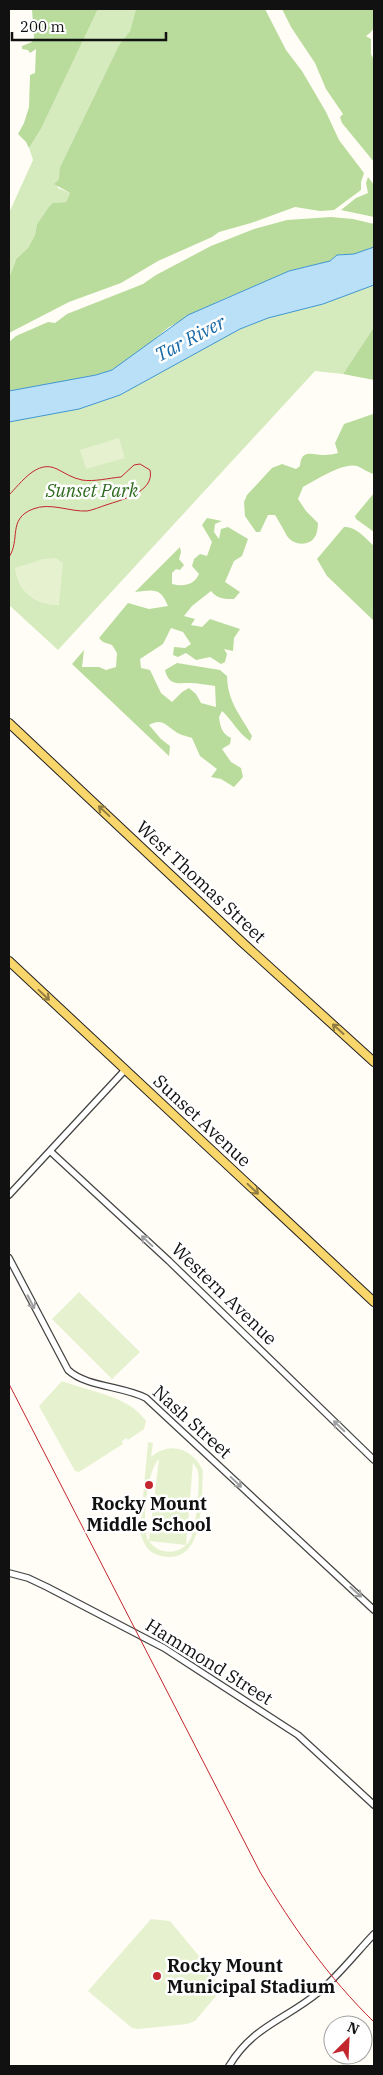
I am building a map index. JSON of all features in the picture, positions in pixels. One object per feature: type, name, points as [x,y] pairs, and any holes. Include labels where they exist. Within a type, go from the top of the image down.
[{"type":"main road","name":"West Thomas Street","points":[[9,723],[243,943],[374,1062]]},
{"type":"main road","name":"Sunset Avenue","points":[[9,961],[374,1302]]},
{"type":"street","points":[[9,1195],[124,1070]]},
{"type":"street","name":"Western Avenue","points":[[50,1150],[374,1460]]},
{"type":"street","name":"Nash Street","points":[[9,1258],[64,1365],[72,1374],[82,1379],[128,1391],[146,1398],[374,1610]]},
{"type":"street","name":"Hammond Street","points":[[9,1573],[28,1578],[164,1648],[298,1735],[374,1805]]},
{"type":"street","points":[[229,2066],[237,2052],[254,2035],[319,1992],[374,1934]]},
{"type":"green space","points":[[32,9],[98,9],[41,129],[29,148],[18,134],[29,107],[30,75],[35,73],[36,49],[30,53],[28,50],[22,49],[22,46],[32,42],[34,38]]},
{"type":"green space","points":[[98,9],[136,9],[130,31],[119,45],[60,167],[60,179],[56,182],[58,188],[70,193],[66,202],[56,203],[45,213],[37,224],[35,235],[28,248],[16,259],[9,278],[9,213],[33,160],[29,148],[41,129]]},
{"type":"green space","points":[[136,9],[265,9],[286,50],[302,71],[326,112],[339,140],[364,173],[361,190],[334,210],[320,211],[295,207],[219,232],[212,237],[158,261],[121,283],[69,302],[9,333],[9,278],[16,259],[28,248],[35,235],[37,224],[49,207],[53,203],[66,202],[70,193],[54,184],[59,179],[60,167],[119,45],[130,31]]},
{"type":"green space","points":[[282,9],[374,9],[374,27],[366,36],[371,39],[371,54],[374,60],[374,162],[342,123],[340,117],[343,114],[326,89],[315,63],[291,27]]},
{"type":"green space","points":[[368,177],[374,185],[374,217],[341,210],[356,198],[368,193],[366,183]]},
{"type":"green space","points":[[331,217],[353,219],[374,224],[374,247],[354,254],[337,255],[330,261],[289,271],[217,302],[169,327],[135,355],[112,370],[96,375],[9,391],[9,342],[16,336],[48,322],[55,323],[67,314],[143,284],[156,275],[211,246],[254,229],[287,220]]},
{"type":"green space","name":"Sunset Park","points":[[374,285],[374,327],[343,374],[315,371],[58,650],[9,605],[9,422],[79,409],[120,395],[240,329],[268,318],[323,304]]},
{"type":"green space","points":[[374,327],[374,380],[343,374]]},
{"type":"green space","points":[[374,408],[374,474],[351,465],[330,472],[303,487],[298,499],[306,511],[318,523],[313,539],[302,544],[294,542],[287,536],[275,515],[268,515],[260,532],[256,532],[245,516],[244,502],[247,495],[272,468],[282,464],[296,469],[300,466],[301,460],[305,455],[338,453],[335,443],[344,424],[373,414]]},
{"type":"green space","points":[[119,438],[125,458],[86,469],[80,450]]},
{"type":"green space","points":[[374,493],[374,532],[356,519],[355,516]]},
{"type":"green space","points":[[207,518],[222,521],[215,524],[214,532],[219,539],[221,529],[228,527],[248,539],[242,556],[234,561],[225,582],[240,592],[234,599],[227,599],[218,597],[211,591],[192,606],[184,616],[195,619],[191,625],[202,627],[210,619],[240,629],[234,638],[233,651],[224,649],[227,654],[225,662],[221,664],[210,657],[196,660],[186,653],[178,657],[173,655],[174,647],[185,648],[191,644],[183,632],[171,628],[163,644],[140,659],[141,668],[150,670],[161,693],[172,702],[189,688],[196,694],[201,703],[216,707],[215,686],[177,683],[169,679],[165,670],[177,663],[220,670],[227,676],[232,701],[252,736],[250,741],[222,711],[219,717],[221,727],[225,734],[231,738],[230,744],[222,749],[231,762],[241,768],[243,777],[234,787],[221,779],[211,777],[217,769],[200,756],[192,738],[178,733],[160,722],[149,725],[170,746],[169,756],[72,664],[84,650],[82,667],[99,667],[106,670],[116,667],[117,653],[112,645],[103,642],[99,638],[128,603],[149,609],[168,606],[162,596],[156,591],[135,592],[180,547],[179,559],[184,565],[180,570],[176,569],[172,573],[172,584],[184,585],[191,583],[197,578],[199,574],[192,566],[194,559],[200,554],[207,556],[212,542],[202,525]]},
{"type":"green space","points":[[344,527],[357,531],[374,546],[374,621],[327,576],[317,559]]},
{"type":"green space","points":[[56,558],[63,563],[59,605],[51,605],[36,600],[24,591],[15,568],[43,559]]},
{"type":"green space","points":[[79,1292],[140,1352],[112,1379],[52,1319]]},
{"type":"green space","points":[[62,1381],[108,1395],[129,1405],[146,1421],[144,1429],[128,1440],[126,1438],[122,1441],[123,1444],[79,1472],[75,1471],[39,1406]]},
{"type":"green space","points":[[148,1442],[153,1443],[151,1457],[158,1452],[173,1448],[188,1452],[199,1463],[203,1471],[201,1512],[194,1541],[186,1551],[176,1556],[161,1556],[156,1555],[147,1547],[140,1531]],"holes":[[[159,1459],[148,1540],[145,1523],[146,1498],[155,1465]],[[193,1463],[198,1472],[197,1504],[192,1535],[186,1545]],[[149,1541],[186,1545],[172,1551],[160,1550]]]},
{"type":"green space","name":"Rocky Mount Municipal Stadium","points":[[151,1919],[170,1921],[203,1961],[221,1990],[195,2021],[187,2024],[132,2028],[88,1991]]},
{"type":"water","name":"Tar River","points":[[374,247],[374,285],[323,304],[268,318],[240,329],[120,395],[79,409],[9,422],[9,391],[96,375],[112,370],[188,315],[289,271],[330,261],[337,255],[354,254]]},
{"type":"tram line","points":[[9,495],[30,474],[43,467],[57,469],[82,480],[121,477],[134,465],[140,464],[150,470],[150,478],[147,484],[136,494],[120,501],[87,511],[40,507],[25,513],[17,524],[14,544],[9,557]]},
{"type":"railway","points":[[9,1384],[260,1872],[312,1951],[341,1987],[374,2022]]},
{"type":"place","name":"Rocky Mount Middle School","points":[[149,1485]]},
{"type":"place","name":"Rocky Mount Municipal Stadium","points":[[157,1976]]}]
